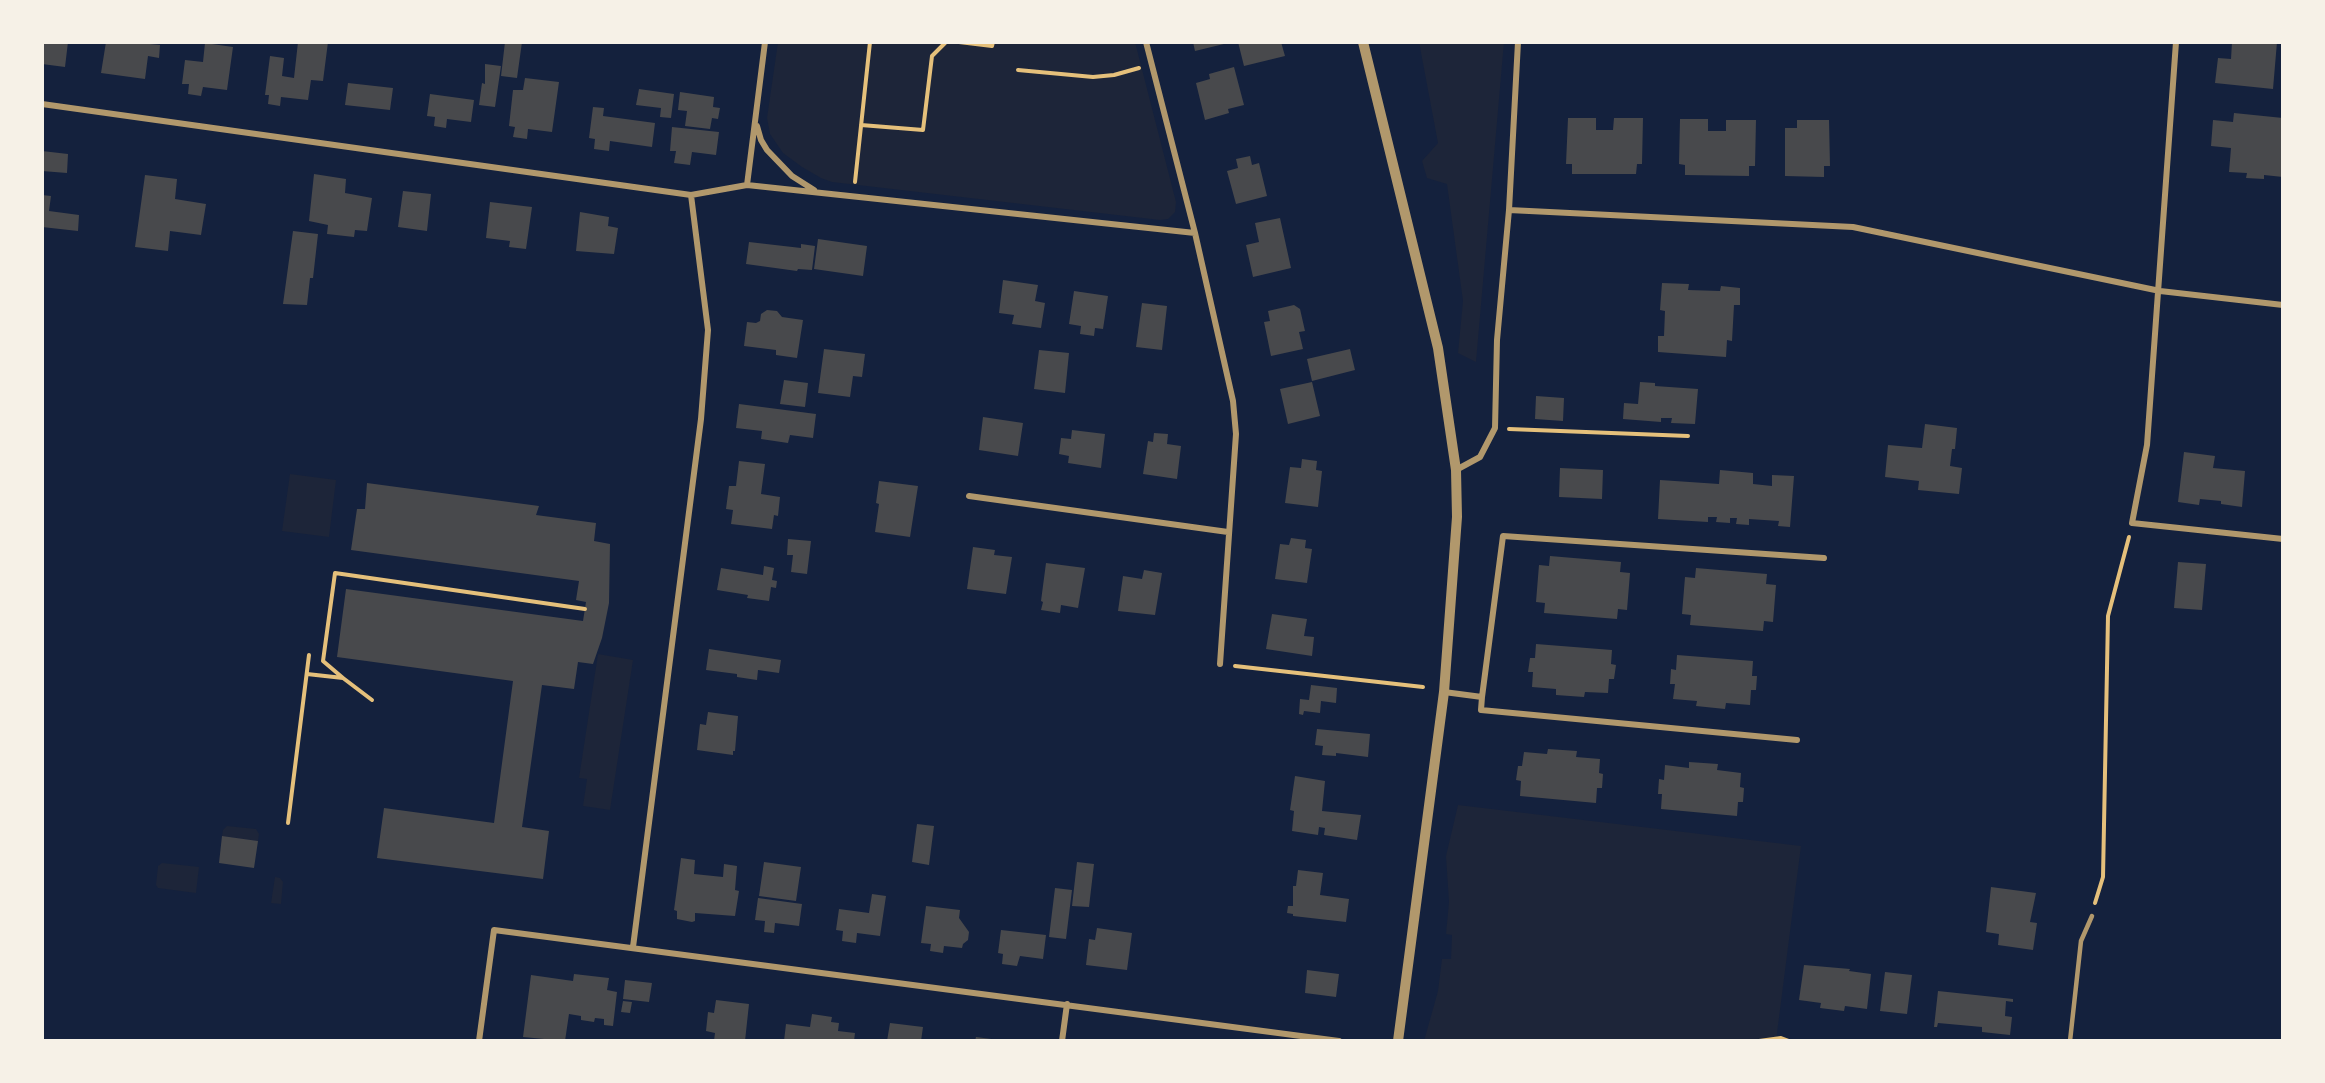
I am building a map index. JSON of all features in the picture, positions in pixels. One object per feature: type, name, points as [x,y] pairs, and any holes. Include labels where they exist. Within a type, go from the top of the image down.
[{"type":"street","points":[[747,185],[765,42]]},
{"type":"street","points":[[1146,42],[1195,233],[1233,401],[1236,434],[1220,664]]},
{"type":"street","points":[[1363,42],[1438,348],[1456,470],[1457,517],[1444,692],[1398,1041]]},
{"type":"street","points":[[1456,470],[1480,457],[1495,428],[1497,340],[1509,210],[1518,42]]},
{"type":"street","points":[[2176,42],[2160,291],[2147,445],[2132,523],[2283,539]]},
{"type":"street","points":[[42,104],[691,195],[747,185],[1195,233]]},
{"type":"street","points":[[757,119],[758,130],[766,150],[792,176],[817,192]]},
{"type":"street","points":[[633,947],[702,408],[708,330],[691,195]]},
{"type":"street","points":[[1509,210],[1853,227],[2160,291],[2283,304]]},
{"type":"street","points":[[969,496],[1228,532]]},
{"type":"street","points":[[1797,741],[1480,710],[1503,536],[1824,558]]},
{"type":"street","points":[[1444,692],[1482,696]]},
{"type":"street","points":[[479,1041],[494,930],[1339,1041]]},
{"type":"street","points":[[1062,1041],[1067,1004]]},
{"type":"lane","points":[[2070,1041],[2081,941],[2091,916]]},
{"type":"path","points":[[854,197],[870,42]]},
{"type":"path","points":[[861,125],[923,130],[932,56],[946,42]]},
{"type":"path","points":[[958,42],[992,46],[993,42]]},
{"type":"path","points":[[1018,70],[1093,77],[1114,75],[1152,64]]},
{"type":"path","points":[[1495,428],[1688,436]]},
{"type":"path","points":[[2091,916],[2103,877],[2108,616],[2132,523]]},
{"type":"path","points":[[372,700],[323,661],[335,573],[585,609]]},
{"type":"path","points":[[288,823],[309,655]]},
{"type":"path","points":[[1220,664],[1423,687]]},
{"type":"path","points":[[307,674],[343,678]]},
{"type":"path","points":[[1759,1041],[1781,1038],[1789,1041]]},
{"type":"shaded area","points":[[778,42],[1135,42],[1176,202],[1175,212],[1168,219],[1160,220],[832,182],[821,178],[783,153],[770,134],[767,118]]},
{"type":"shaded area","points":[[1419,42],[1504,42],[1476,362],[1458,353],[1463,301],[1447,184],[1427,178],[1422,161],[1438,143]]},
{"type":"shaded area","points":[[290,474],[336,480],[329,537],[282,531]]},
{"type":"shaded area","points":[[598,654],[633,660],[610,810],[583,806],[587,779],[579,778]]},
{"type":"shaded area","points":[[1458,805],[1801,846],[1776,1041],[1424,1041],[1438,991],[1442,959],[1451,959],[1452,935],[1446,934],[1449,902],[1446,856]]},
{"type":"shaded area","points":[[227,826],[256,829],[259,834],[258,841],[222,836]]},
{"type":"shaded area","points":[[162,863],[199,867],[196,893],[158,888],[156,885],[158,866]]},
{"type":"shaded area","points":[[275,877],[280,878],[283,882],[281,904],[271,903]]},
{"type":"building","points":[[42,42],[68,42],[65,67],[42,64]]},
{"type":"building","points":[[106,42],[150,42],[150,44],[160,45],[159,58],[148,56],[145,79],[101,73]]},
{"type":"building","points":[[298,42],[328,42],[323,81],[311,80],[308,100],[281,97],[280,106],[268,104],[269,95],[265,95],[270,56],[284,58],[282,76],[294,78]]},
{"type":"building","points":[[505,42],[522,42],[517,78],[501,76]]},
{"type":"building","points":[[1193,42],[1227,42],[1228,43],[1195,51]]},
{"type":"building","points":[[1238,42],[1281,42],[1285,56],[1244,66]]},
{"type":"building","points":[[2232,42],[2277,42],[2273,89],[2215,83],[2218,58],[2231,59]]},
{"type":"building","points":[[205,43],[233,47],[227,90],[203,87],[201,96],[188,94],[189,84],[182,84],[185,60],[203,62]]},
{"type":"building","points":[[485,64],[501,66],[495,107],[479,105],[482,83],[485,84]]},
{"type":"building","points":[[1234,67],[1244,105],[1228,109],[1229,113],[1205,120],[1196,83],[1210,79],[1209,74]]},
{"type":"building","points":[[525,78],[559,82],[552,132],[528,129],[527,139],[513,137],[515,127],[509,126],[513,90],[523,90]]},
{"type":"building","points":[[348,83],[393,88],[390,110],[345,105]]},
{"type":"building","points":[[639,89],[674,94],[671,118],[660,117],[661,108],[636,105]]},
{"type":"building","points":[[680,92],[714,97],[713,107],[720,108],[718,119],[712,118],[710,129],[685,126],[687,111],[678,110]]},
{"type":"building","points":[[430,94],[474,100],[471,122],[447,119],[446,128],[434,126],[435,117],[427,116]]},
{"type":"building","points":[[593,107],[604,108],[603,116],[655,123],[652,147],[610,141],[609,151],[594,149],[595,139],[589,138]]},
{"type":"building","points":[[2234,113],[2283,118],[2283,177],[2264,175],[2264,179],[2246,178],[2247,173],[2229,172],[2231,148],[2211,146],[2213,120],[2233,122]]},
{"type":"building","points":[[1568,118],[1596,118],[1596,130],[1613,130],[1614,118],[1643,118],[1642,164],[1637,164],[1636,174],[1572,174],[1572,164],[1566,164]]},
{"type":"building","points":[[1680,119],[1708,119],[1708,131],[1726,131],[1726,120],[1756,120],[1755,166],[1749,166],[1749,176],[1685,175],[1685,165],[1679,164]]},
{"type":"building","points":[[1797,120],[1829,120],[1830,166],[1824,166],[1824,177],[1785,176],[1785,128],[1797,128]]},
{"type":"building","points":[[672,127],[719,132],[716,155],[692,152],[690,165],[674,163],[676,151],[670,151]]},
{"type":"building","points":[[42,151],[68,154],[67,173],[42,171]]},
{"type":"building","points":[[1250,156],[1252,165],[1259,163],[1267,196],[1236,204],[1227,171],[1238,168],[1236,159]]},
{"type":"building","points":[[314,174],[346,179],[345,193],[372,198],[367,231],[355,230],[354,237],[327,234],[328,225],[309,221]]},
{"type":"building","points":[[145,175],[177,179],[175,199],[206,204],[201,235],[170,231],[168,251],[135,247]]},
{"type":"building","points":[[403,191],[431,194],[427,231],[398,227]]},
{"type":"building","points":[[42,195],[51,196],[49,211],[79,215],[78,231],[42,227]]},
{"type":"building","points":[[490,202],[532,207],[526,249],[509,247],[510,241],[486,238]]},
{"type":"building","points":[[580,212],[609,217],[608,226],[618,228],[614,254],[576,251]]},
{"type":"building","points":[[1280,218],[1291,268],[1253,277],[1246,245],[1259,242],[1255,223]]},
{"type":"building","points":[[293,231],[318,234],[307,305],[283,304]]},
{"type":"building","points":[[818,239],[867,246],[863,276],[814,269]]},
{"type":"building","points":[[749,242],[801,248],[801,244],[815,246],[812,270],[798,269],[797,271],[746,264]]},
{"type":"building","points":[[1003,280],[1038,285],[1035,301],[1045,303],[1041,328],[1012,324],[1014,315],[999,313]]},
{"type":"building","points":[[1662,283],[1689,284],[1688,290],[1720,291],[1721,286],[1740,288],[1740,305],[1734,305],[1732,341],[1727,340],[1726,357],[1658,352],[1658,336],[1664,336],[1665,311],[1660,310]]},
{"type":"building","points":[[1074,291],[1108,296],[1103,329],[1095,328],[1094,336],[1080,334],[1081,326],[1069,324]]},
{"type":"building","points":[[1142,303],[1167,306],[1162,350],[1136,347]]},
{"type":"building","points":[[1294,305],[1300,309],[1305,331],[1299,332],[1303,349],[1271,356],[1264,322],[1270,321],[1268,311]]},
{"type":"building","points":[[767,310],[777,311],[782,317],[803,320],[797,358],[776,355],[776,350],[744,346],[747,322],[760,321],[761,314]]},
{"type":"building","points":[[824,349],[865,354],[862,377],[853,376],[850,397],[818,393]]},
{"type":"building","points":[[1350,349],[1355,370],[1312,381],[1307,359]]},
{"type":"building","points":[[1039,350],[1069,353],[1065,393],[1034,389]]},
{"type":"building","points":[[784,380],[808,383],[805,407],[780,404]]},
{"type":"building","points":[[1312,382],[1320,416],[1288,424],[1280,389]]},
{"type":"building","points":[[1640,382],[1655,383],[1655,386],[1698,389],[1695,424],[1671,423],[1672,418],[1661,418],[1661,422],[1623,419],[1624,403],[1638,404]]},
{"type":"building","points":[[1536,396],[1564,398],[1563,421],[1535,419]]},
{"type":"building","points":[[739,404],[816,414],[813,438],[790,435],[788,443],[761,439],[762,431],[736,428]]},
{"type":"building","points":[[983,417],[1023,423],[1018,456],[979,450]]},
{"type":"building","points":[[1925,424],[1957,428],[1955,449],[1952,449],[1950,466],[1962,468],[1959,494],[1918,490],[1919,481],[1885,477],[1888,445],[1922,448]]},
{"type":"building","points":[[1072,430],[1105,434],[1101,468],[1068,463],[1069,456],[1059,454],[1061,438],[1071,439]]},
{"type":"building","points":[[1154,433],[1168,434],[1167,444],[1181,446],[1177,479],[1143,474],[1148,441],[1153,442]]},
{"type":"building","points":[[2184,452],[2215,456],[2213,468],[2245,471],[2242,507],[2221,504],[2221,501],[2200,499],[2199,505],[2178,502]]},
{"type":"building","points":[[1302,459],[1317,461],[1316,470],[1322,471],[1318,507],[1285,503],[1290,467],[1301,468]]},
{"type":"building","points":[[739,461],[765,464],[761,494],[780,497],[778,516],[774,515],[772,529],[731,524],[733,510],[726,509],[729,486],[736,486]]},
{"type":"building","points":[[1560,468],[1603,470],[1602,499],[1559,497]]},
{"type":"building","points":[[1720,470],[1753,473],[1753,484],[1772,486],[1772,475],[1794,476],[1790,527],[1778,526],[1779,521],[1749,519],[1749,525],[1736,524],[1737,518],[1730,518],[1730,523],[1716,522],[1717,517],[1708,517],[1708,522],[1658,519],[1660,480],[1719,484]]},
{"type":"building","points":[[879,481],[918,486],[910,537],[875,532]]},
{"type":"building","points":[[367,483],[539,506],[536,515],[596,523],[594,541],[610,544],[609,603],[602,638],[593,664],[578,662],[574,689],[542,685],[522,827],[549,831],[543,879],[377,858],[384,808],[494,823],[513,681],[337,657],[346,589],[583,621],[586,602],[576,600],[579,581],[351,550],[357,509],[365,509]]},
{"type":"building","points":[[1291,538],[1306,540],[1305,548],[1312,549],[1307,583],[1275,579],[1280,544],[1289,545]]},
{"type":"building","points":[[788,539],[811,541],[807,574],[791,572],[793,555],[787,555]]},
{"type":"building","points":[[973,547],[995,550],[994,555],[1012,557],[1006,594],[967,589]]},
{"type":"building","points":[[1550,556],[1621,562],[1620,572],[1630,573],[1627,610],[1618,609],[1617,619],[1544,613],[1545,603],[1536,602],[1539,565],[1549,566]]},
{"type":"building","points":[[2178,562],[2206,564],[2202,610],[2174,608]]},
{"type":"building","points":[[1046,563],[1085,568],[1078,608],[1061,605],[1060,613],[1041,610]]},
{"type":"building","points":[[764,566],[774,568],[772,580],[777,581],[776,588],[771,587],[769,601],[717,590],[721,568],[763,575]]},
{"type":"building","points":[[1696,568],[1767,574],[1766,584],[1776,585],[1773,622],[1764,621],[1763,631],[1690,625],[1691,615],[1682,614],[1685,577],[1695,578]]},
{"type":"building","points":[[1144,570],[1162,573],[1155,615],[1118,611],[1123,576],[1142,579]]},
{"type":"building","points":[[1272,614],[1307,619],[1304,636],[1314,637],[1312,656],[1266,649]]},
{"type":"building","points":[[1536,644],[1612,650],[1611,664],[1616,665],[1614,679],[1609,679],[1608,693],[1585,692],[1584,697],[1556,695],[1556,689],[1532,687],[1533,672],[1528,672],[1530,658],[1535,658]]},
{"type":"building","points":[[709,649],[781,660],[779,673],[758,670],[757,680],[737,677],[737,674],[706,670]]},
{"type":"building","points":[[1677,655],[1753,661],[1752,676],[1757,676],[1756,690],[1751,690],[1750,705],[1726,703],[1725,709],[1696,706],[1697,701],[1673,699],[1675,684],[1670,684],[1671,669],[1676,670]]},
{"type":"building","points":[[1311,685],[1337,688],[1336,703],[1321,701],[1320,713],[1304,711],[1303,715],[1299,714],[1300,699],[1309,700]]},
{"type":"building","points":[[708,712],[738,716],[733,755],[697,750],[700,724],[706,725]]},
{"type":"building","points":[[1317,729],[1370,734],[1368,757],[1336,753],[1336,756],[1322,755],[1323,746],[1315,745]]},
{"type":"building","points":[[1548,749],[1577,751],[1576,757],[1600,759],[1599,773],[1603,774],[1602,788],[1597,788],[1596,803],[1520,796],[1521,781],[1516,780],[1518,766],[1522,766],[1524,752],[1547,754]]},
{"type":"building","points":[[1689,762],[1718,764],[1717,770],[1741,773],[1740,787],[1744,788],[1743,802],[1738,802],[1737,816],[1661,809],[1662,794],[1658,794],[1659,779],[1664,780],[1665,765],[1689,768]]},
{"type":"building","points":[[1295,776],[1325,781],[1322,811],[1361,815],[1357,840],[1324,835],[1325,828],[1319,827],[1318,835],[1292,831],[1294,811],[1290,810]]},
{"type":"building","points":[[917,824],[934,826],[929,865],[912,862]]},
{"type":"building","points":[[222,836],[258,841],[254,868],[219,863]]},
{"type":"building","points":[[681,858],[695,860],[694,874],[723,877],[724,864],[737,866],[735,890],[739,891],[735,916],[695,913],[695,921],[692,922],[677,919],[677,911],[674,910]]},
{"type":"building","points":[[764,862],[801,867],[796,901],[759,896]]},
{"type":"building","points":[[1077,862],[1094,864],[1089,907],[1072,906]]},
{"type":"building","points":[[1298,870],[1323,873],[1320,895],[1349,899],[1346,922],[1293,916],[1287,913],[1288,906],[1293,906],[1293,886],[1296,886]]},
{"type":"building","points":[[1991,887],[2036,893],[2030,922],[2037,923],[2033,950],[1998,945],[1999,934],[1986,932]]},
{"type":"building","points":[[1055,888],[1072,890],[1066,939],[1049,937]]},
{"type":"building","points":[[872,894],[886,896],[880,936],[857,933],[856,943],[842,941],[843,931],[836,930],[839,909],[869,913]]},
{"type":"building","points":[[758,898],[802,904],[799,926],[775,923],[774,933],[764,932],[765,921],[755,920]]},
{"type":"building","points":[[926,906],[960,910],[959,918],[969,932],[968,940],[962,948],[944,946],[943,953],[930,951],[931,944],[921,943]]},
{"type":"building","points":[[1097,928],[1132,933],[1127,970],[1086,965],[1089,939],[1095,940]]},
{"type":"building","points":[[1001,930],[1046,935],[1043,959],[1020,956],[1017,966],[1002,964],[1003,954],[998,953]]},
{"type":"building","points":[[1804,965],[1850,969],[1849,971],[1871,974],[1867,1009],[1845,1006],[1844,1011],[1820,1008],[1821,1003],[1799,1000]]},
{"type":"building","points":[[1307,970],[1339,974],[1336,997],[1305,993]]},
{"type":"building","points":[[1885,972],[1912,975],[1907,1014],[1880,1011]]},
{"type":"building","points":[[574,974],[609,978],[607,990],[617,992],[613,1026],[604,1025],[604,1019],[595,1018],[594,1022],[581,1020],[581,1016],[569,1014],[565,1041],[523,1037],[531,975],[573,981]]},
{"type":"building","points":[[625,980],[652,983],[649,1002],[623,999]]},
{"type":"building","points":[[1938,991],[2013,999],[2013,1002],[2006,1001],[2005,1016],[2012,1017],[2010,1035],[1982,1032],[1982,1027],[1938,1023],[1937,1027],[1934,1027]]},
{"type":"building","points":[[716,1000],[749,1004],[745,1041],[714,1041],[715,1033],[706,1031],[708,1012],[714,1013]]},
{"type":"building","points":[[623,1001],[632,1002],[630,1013],[621,1012]]},
{"type":"building","points":[[812,1014],[832,1017],[831,1022],[839,1023],[838,1031],[855,1033],[854,1041],[784,1041],[786,1024],[810,1027]]},
{"type":"building","points":[[890,1023],[923,1027],[921,1041],[887,1041]]},
{"type":"building","points":[[976,1037],[999,1040],[999,1041],[975,1041]]}]
